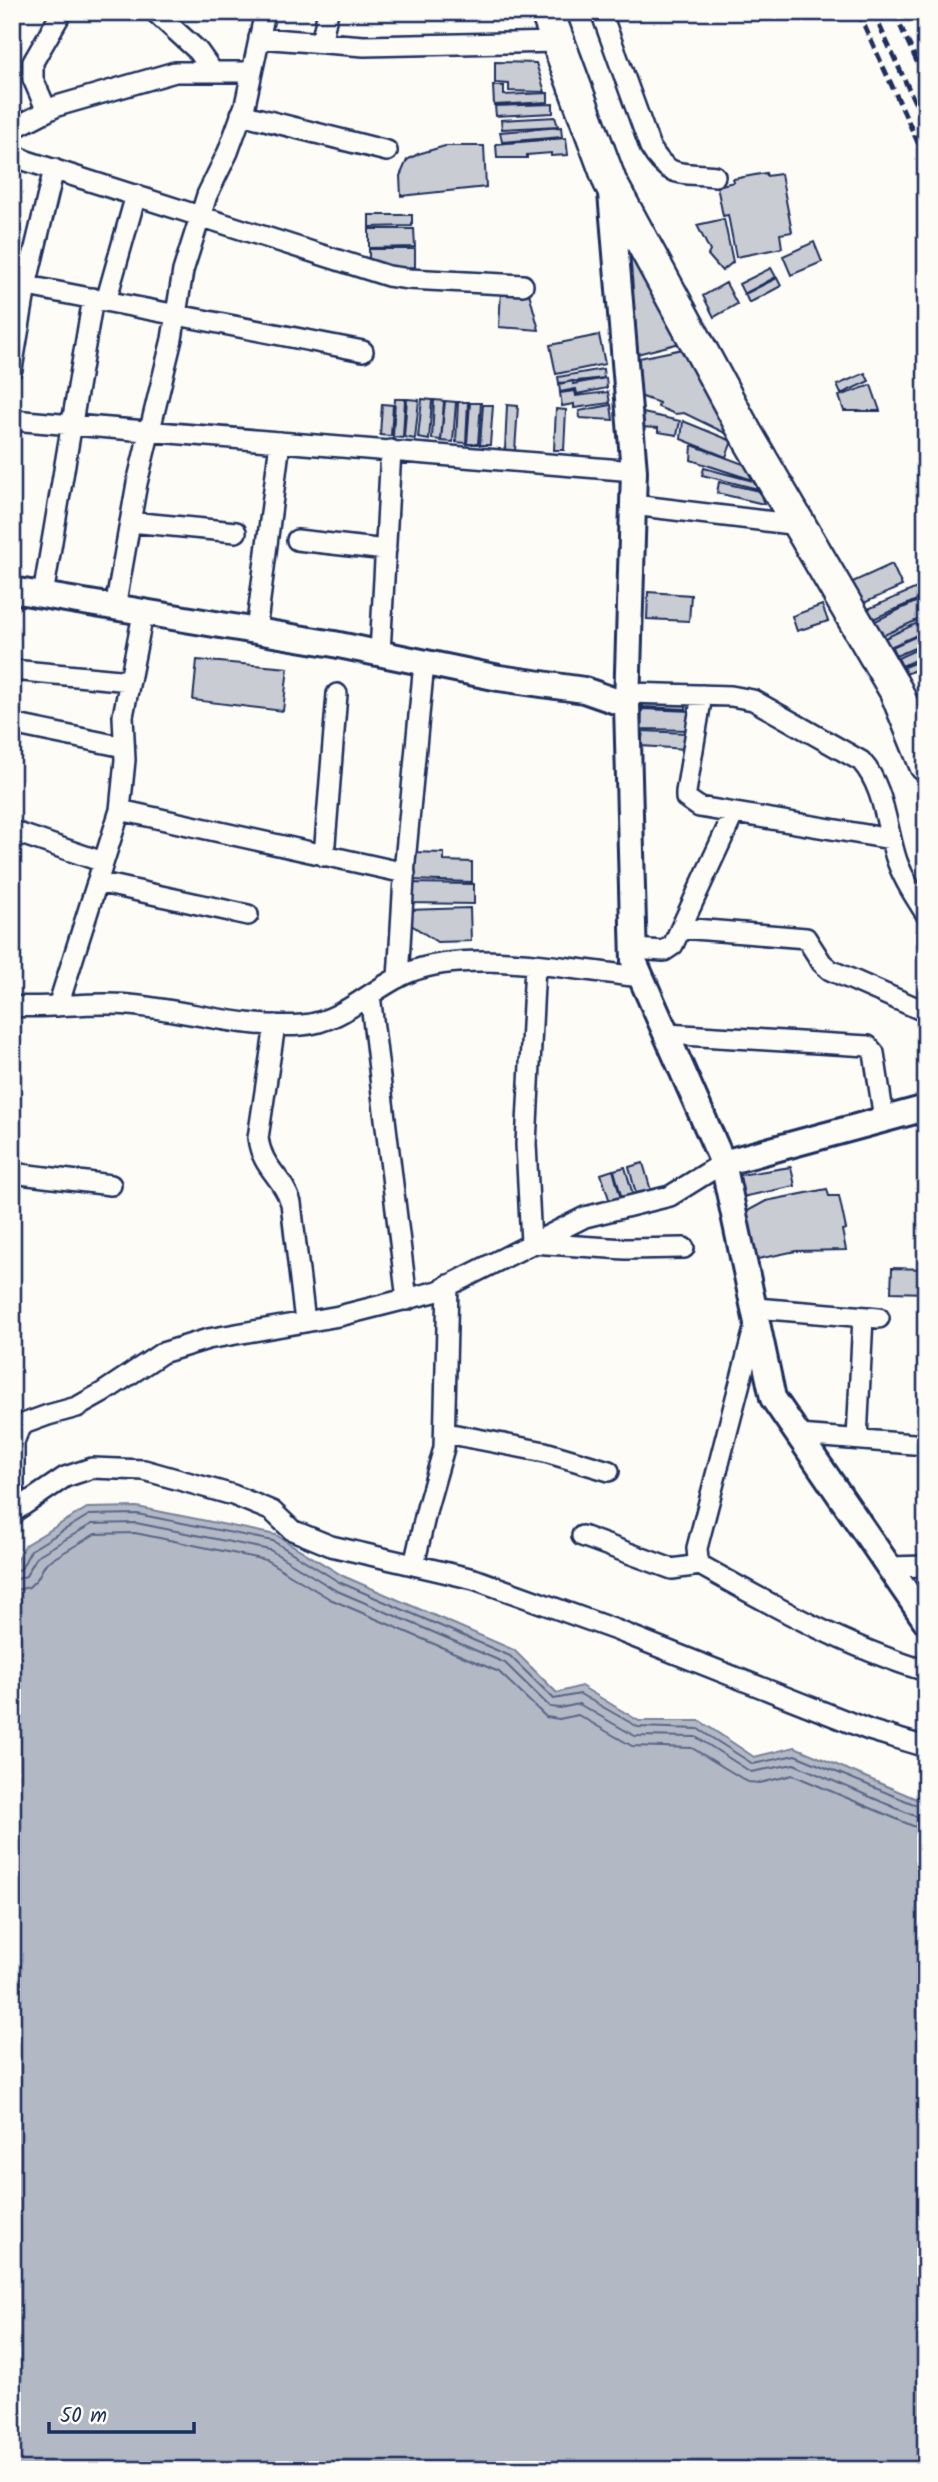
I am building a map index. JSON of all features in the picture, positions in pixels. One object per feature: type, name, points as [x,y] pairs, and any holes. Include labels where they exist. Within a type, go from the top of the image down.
[{"type":"main road","points":[[547,12],[610,182],[745,432],[896,691],[926,765]]},
{"type":"street","points":[[47,111],[33,79],[33,62],[62,12]]},
{"type":"street","points":[[155,12],[198,51],[214,72]]},
{"type":"street","points":[[321,43],[328,12]]},
{"type":"street","points":[[601,12],[650,147],[659,161],[665,168],[675,172],[715,176]]},
{"type":"street","points":[[115,608],[149,432],[177,315],[183,271],[207,195],[228,152],[241,114],[252,72],[262,13]]},
{"type":"street","points":[[259,38],[402,46],[559,42]]},
{"type":"street","points":[[12,129],[47,111],[175,72],[252,72]]},
{"type":"street","points":[[241,114],[387,152]]},
{"type":"street","points":[[12,153],[54,169],[388,276],[523,285]]},
{"type":"street","points":[[12,369],[19,284],[54,169]]},
{"type":"street","points":[[610,182],[634,471],[628,699],[634,961],[723,1163],[773,1398],[926,1622]]},
{"type":"street","points":[[43,595],[70,426],[99,300],[136,195]]},
{"type":"street","points":[[19,284],[363,351]]},
{"type":"street","points":[[12,420],[634,471]]},
{"type":"street","points":[[256,631],[280,442]]},
{"type":"street","points":[[380,653],[391,450]]},
{"type":"street","points":[[634,505],[799,525]]},
{"type":"street","points":[[130,522],[236,532]]},
{"type":"street","points":[[297,540],[386,550]]},
{"type":"street","points":[[12,590],[256,631],[499,678],[628,699],[702,695],[752,700],[861,761],[873,775],[903,874],[926,914]]},
{"type":"street","points":[[58,1006],[120,810],[123,716],[143,614]]},
{"type":"street","points":[[398,978],[424,663]]},
{"type":"street","points":[[12,670],[130,681]]},
{"type":"street","points":[[324,856],[337,694]]},
{"type":"street","points":[[702,695],[686,798],[699,807],[891,839]]},
{"type":"street","points":[[12,724],[124,747]]},
{"type":"street","points":[[120,810],[405,873]]},
{"type":"street","points":[[634,949],[669,949],[734,813]]},
{"type":"street","points":[[12,831],[103,862]]},
{"type":"street","points":[[97,882],[248,915]]},
{"type":"street","points":[[681,928],[806,938],[822,963],[830,970],[926,1012]]},
{"type":"street","points":[[12,1006],[127,1004],[253,1025],[304,1025],[321,1021],[408,972],[434,964],[469,960],[641,977]]},
{"type":"street","points":[[531,1243],[526,1144],[535,965]]},
{"type":"street","points":[[370,995],[407,1300]]},
{"type":"street","points":[[275,1025],[258,1138],[265,1164],[287,1191],[305,1322]]},
{"type":"street","points":[[666,1034],[868,1046],[874,1053],[884,1119]]},
{"type":"street","points":[[13,1513],[16,1428],[77,1407],[162,1353],[208,1339],[407,1300],[448,1285],[585,1217],[670,1196],[723,1163],[926,1108]]},
{"type":"street","points":[[12,1173],[111,1185]]},
{"type":"street","points":[[531,1243],[625,1249],[684,1248]]},
{"type":"street","points":[[414,1565],[427,1507],[439,1471],[446,1433],[448,1285]]},
{"type":"street","points":[[756,1312],[871,1317],[857,1439]]},
{"type":"street","points":[[756,1312],[697,1548],[698,1560],[701,1565],[763,1600],[856,1647],[926,1671]]},
{"type":"street","points":[[446,1433],[545,1452],[609,1471]]},
{"type":"street","points":[[799,1435],[926,1445]]},
{"type":"street","points":[[13,1513],[65,1477],[92,1468],[144,1470],[253,1503],[272,1511],[292,1530],[331,1546],[487,1583],[616,1630],[869,1730],[926,1747]]},
{"type":"street","points":[[582,1536],[672,1569],[701,1565]]},
{"type":"street","points":[[889,1567],[926,1566]]},
{"type":"water","points":[[137,1507],[276,1535],[343,1576],[514,1650],[557,1693],[581,1686],[639,1721],[700,1721],[754,1757],[795,1747],[926,1803],[926,2470],[12,2470],[12,1568],[25,1545],[87,1508]]},
{"type":"building","points":[[495,62],[536,63],[545,92],[509,91],[509,84],[495,83]]},
{"type":"building","points":[[493,86],[504,86],[504,95],[548,93],[548,102],[494,105]]},
{"type":"building","points":[[553,104],[553,113],[496,116],[495,106]]},
{"type":"building","points":[[555,117],[558,126],[502,129],[501,120]]},
{"type":"building","points":[[561,127],[562,137],[502,142],[500,132]]},
{"type":"building","points":[[566,138],[568,155],[551,156],[551,153],[527,155],[527,158],[497,158],[496,144]]},
{"type":"building","points":[[445,146],[484,146],[486,187],[401,196],[400,176],[407,160]]},
{"type":"building","points":[[766,173],[767,176],[781,174],[792,232],[780,234],[782,248],[736,257],[728,215],[723,216],[717,186],[734,182],[733,179]]},
{"type":"building","points":[[369,215],[412,215],[412,226],[369,227]]},
{"type":"building","points":[[724,219],[733,262],[722,271],[708,255],[710,251],[697,225]]},
{"type":"building","points":[[369,229],[414,229],[415,247],[369,248]]},
{"type":"building","points":[[814,242],[822,262],[791,275],[783,256]]},
{"type":"building","points":[[369,249],[415,249],[415,267],[369,268]]},
{"type":"building","points":[[634,253],[680,343],[637,354],[635,315],[621,256]]},
{"type":"building","points":[[771,268],[776,277],[744,294],[739,284]]},
{"type":"building","points":[[777,278],[781,286],[749,303],[745,294]]},
{"type":"building","points":[[726,283],[737,304],[714,317],[703,296]]},
{"type":"building","points":[[501,291],[529,293],[539,330],[499,327]]},
{"type":"building","points":[[599,335],[605,364],[556,374],[550,345]]},
{"type":"building","points":[[683,349],[731,436],[684,413],[675,414],[658,407],[659,403],[640,396],[639,358]]},
{"type":"building","points":[[603,369],[604,378],[559,383],[558,377]]},
{"type":"building","points":[[865,373],[869,381],[841,394],[837,385]]},
{"type":"building","points":[[606,378],[607,388],[577,394],[576,389],[560,392],[559,384]]},
{"type":"building","points":[[871,385],[880,411],[844,411],[839,396]]},
{"type":"building","points":[[575,391],[576,396],[608,392],[610,403],[574,408],[574,404],[562,406],[560,393]]},
{"type":"building","points":[[395,399],[405,399],[403,438],[393,437]]},
{"type":"building","points":[[407,399],[419,400],[415,439],[404,437]]},
{"type":"building","points":[[422,399],[432,400],[429,440],[418,438]]},
{"type":"building","points":[[434,400],[444,401],[441,440],[432,439]]},
{"type":"building","points":[[445,401],[456,402],[453,442],[441,441]]},
{"type":"building","points":[[458,402],[468,402],[466,443],[456,442]]},
{"type":"building","points":[[470,403],[481,403],[478,444],[467,444]]},
{"type":"building","points":[[382,404],[393,405],[391,436],[380,435]]},
{"type":"building","points":[[483,405],[493,405],[490,445],[480,445]]},
{"type":"building","points":[[507,405],[518,406],[515,451],[505,450]]},
{"type":"building","points":[[611,405],[613,420],[580,418],[579,411]]},
{"type":"building","points":[[556,409],[566,410],[564,450],[554,450]]},
{"type":"building","points":[[643,413],[680,421],[677,435],[658,432],[658,428],[640,427]]},
{"type":"building","points":[[683,421],[732,441],[726,457],[681,439]]},
{"type":"building","points":[[692,445],[746,465],[753,480],[691,460]]},
{"type":"building","points":[[704,468],[753,481],[758,489],[702,475]]},
{"type":"building","points":[[719,482],[759,491],[764,504],[717,493]]},
{"type":"building","points":[[892,564],[902,586],[855,607],[846,585]]},
{"type":"building","points":[[926,584],[926,596],[873,619],[868,609]]},
{"type":"building","points":[[648,592],[691,595],[689,621],[647,619]]},
{"type":"building","points":[[926,597],[926,616],[880,637],[873,622]]},
{"type":"building","points":[[822,605],[828,621],[797,631],[792,616]]},
{"type":"building","points":[[926,619],[926,631],[890,647],[885,638]]},
{"type":"building","points":[[926,632],[926,643],[896,656],[892,647]]},
{"type":"building","points":[[926,645],[926,655],[902,666],[898,658]]},
{"type":"building","points":[[926,658],[926,665],[906,674],[904,667]]},
{"type":"building","points":[[197,660],[288,668],[283,711],[193,700]]},
{"type":"building","points":[[643,698],[687,699],[686,709],[643,707]]},
{"type":"building","points":[[642,709],[692,711],[691,730],[641,729]]},
{"type":"building","points":[[643,731],[687,733],[686,749],[641,746]]},
{"type":"building","points":[[410,852],[444,853],[444,861],[472,862],[472,882],[410,880]]},
{"type":"building","points":[[408,883],[474,884],[474,904],[408,903]]},
{"type":"building","points":[[470,908],[471,941],[437,942],[407,922],[407,910]]},
{"type":"building","points":[[643,1163],[652,1194],[637,1198],[629,1167]]},
{"type":"building","points":[[625,1167],[633,1195],[622,1199],[614,1170]]},
{"type":"building","points":[[791,1167],[795,1186],[737,1198],[733,1176]]},
{"type":"building","points":[[613,1170],[621,1199],[610,1202],[601,1174]]},
{"type":"building","points":[[827,1189],[829,1196],[839,1196],[846,1229],[842,1230],[846,1250],[796,1251],[753,1260],[742,1214],[766,1201]]},
{"type":"building","points":[[892,1268],[926,1269],[926,1293],[891,1292]]},
{"type":"railway","points":[[858,12],[926,160]]},
{"type":"railway","points":[[873,12],[926,126]]},
{"type":"railway","points":[[894,12],[926,81]]}]
